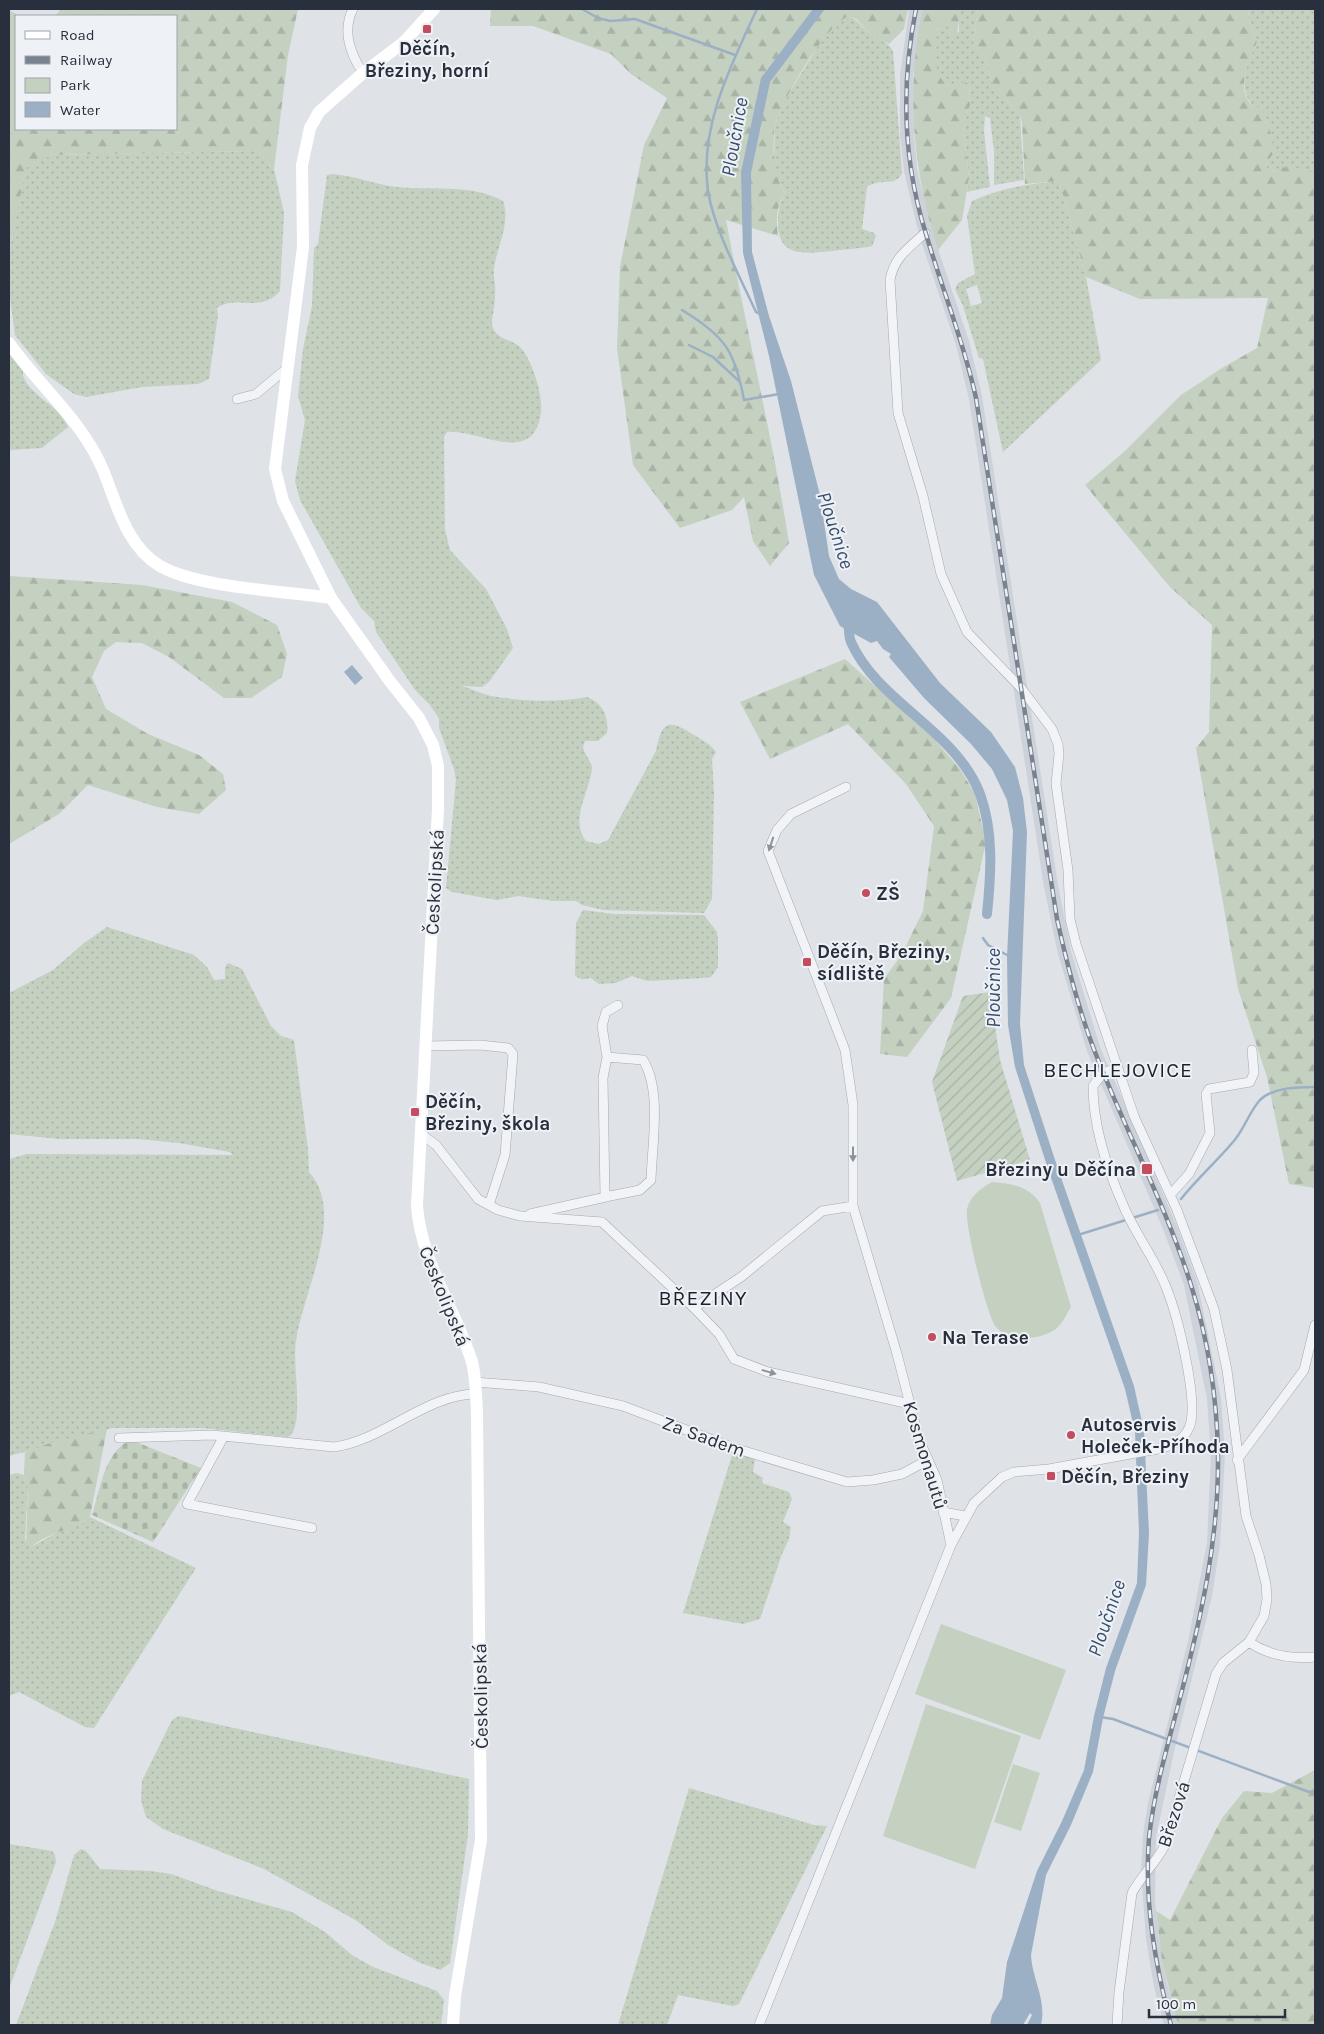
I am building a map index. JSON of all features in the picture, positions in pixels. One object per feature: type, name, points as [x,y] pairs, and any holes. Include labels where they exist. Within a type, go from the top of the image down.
[{"type":"main road","name":"Českolipská","points":[[434,9],[404,42],[363,73],[319,112],[310,128],[302,165],[303,247],[286,369],[275,469],[283,501],[331,598],[379,666],[419,718],[433,745],[438,766],[438,809],[419,1162],[418,1226],[426,1250],[465,1343],[472,1364],[476,1388],[481,1840],[455,1996],[453,2025]]},
{"type":"main road","points":[[9,342],[72,417],[102,468],[124,524],[137,546],[146,556],[160,566],[180,575],[208,582],[331,598]]},
{"type":"street","points":[[353,9],[349,18],[348,39],[351,51],[363,73]]},
{"type":"street","name":"Březová","points":[[925,233],[898,257],[893,266],[890,280],[898,413],[923,496],[940,574],[956,612],[967,632],[1021,688],[1052,729],[1058,744],[1056,784],[1068,870],[1070,919],[1083,969],[1134,1116],[1170,1195],[1214,1309],[1227,1370],[1237,1460],[1246,1516],[1266,1584],[1264,1616],[1249,1642],[1223,1664],[1216,1674],[1165,1845],[1158,1859],[1138,1882],[1132,1894],[1118,1992],[1118,2025]]},
{"type":"street","points":[[237,399],[256,394],[286,369]]},
{"type":"street","name":"Kosmonautů","points":[[846,787],[791,814],[777,830],[768,851],[845,1050],[853,1105],[853,1206],[897,1354],[919,1439],[937,1480],[951,1545]]},
{"type":"street","points":[[606,1197],[603,1078],[607,1057],[602,1026],[606,1012],[618,1005]]},
{"type":"street","points":[[425,1046],[480,1045],[508,1048],[513,1054],[505,1155],[490,1206]]},
{"type":"street","points":[[1170,1195],[1189,1174],[1210,1134],[1206,1094],[1210,1089],[1250,1082],[1254,1073],[1252,1050]]},
{"type":"street","points":[[520,1216],[640,1190],[651,1180],[654,1101],[650,1071],[643,1060],[607,1057]]},
{"type":"street","points":[[759,2025],[951,1545],[965,1516],[974,1503],[998,1480],[1014,1472],[1049,1469],[1163,1448],[1172,1446],[1185,1435],[1192,1416],[1192,1404],[1179,1328],[1173,1306],[1157,1268],[1128,1215],[1101,1143],[1093,1104],[1093,1086],[1097,1078],[1103,1073],[1117,1068]]},
{"type":"street","points":[[421,1134],[436,1145],[478,1199],[498,1210],[520,1216],[602,1222],[694,1308],[719,1334],[734,1359],[768,1372],[910,1404]]},
{"type":"street","points":[[694,1308],[741,1277],[822,1210],[853,1206]]},
{"type":"street","points":[[1237,1460],[1304,1370],[1315,1326]]},
{"type":"street","name":"Za Sadem","points":[[119,1438],[224,1436],[322,1448],[350,1445],[370,1438],[406,1417],[476,1388],[539,1387],[623,1406],[734,1448],[847,1482],[874,1480],[902,1474],[928,1460]]},
{"type":"street","points":[[224,1436],[187,1504],[312,1528]]},
{"type":"street","points":[[943,1512],[965,1516]]},
{"type":"street","points":[[1249,1642],[1265,1652],[1286,1656],[1315,1657]]},
{"type":"shaded area","points":[[909,9],[923,9],[913,76],[917,169],[932,231],[969,341],[982,396],[1058,885],[1071,951],[1100,1047],[1176,1224],[1197,1281],[1221,1398],[1225,1454],[1220,1545],[1212,1596],[1174,1752],[1156,1837],[1155,1903],[1159,1938],[1167,1983],[1178,2025],[1164,2025],[1154,1987],[1146,1939],[1141,1870],[1143,1835],[1148,1803],[1188,1641],[1207,1543],[1211,1455],[1207,1399],[1184,1285],[1163,1229],[1087,1051],[1058,954],[1044,887],[969,399],[956,345],[919,235],[904,171],[900,135],[900,76]]},
{"type":"green space","points":[[61,9],[298,9],[288,55],[274,169],[257,151],[52,155],[26,168],[9,253],[9,10],[17,15],[15,15],[15,130],[178,130],[178,15],[56,15]]},
{"type":"green space","points":[[491,9],[908,9],[904,29],[889,44],[868,32],[855,18],[849,17],[840,21],[829,32],[794,83],[775,126],[774,161],[785,193],[777,214],[778,236],[726,220],[775,462],[789,543],[770,566],[753,541],[744,497],[732,510],[680,528],[633,465],[617,348],[620,267],[644,145],[667,98],[631,74],[611,54],[533,26],[490,26]]},
{"type":"green space","points":[[923,9],[956,10],[959,18],[957,35],[951,36],[947,24],[936,30],[937,73],[945,84],[969,84],[970,105],[963,124],[969,178],[962,220],[938,250],[929,221],[923,191],[914,130],[914,69]]},
{"type":"green space","points":[[953,9],[978,9],[973,41],[977,49],[983,54],[992,82],[1020,115],[1024,180],[994,185],[994,152],[990,118],[985,116],[984,131],[990,187],[967,192],[969,178],[963,124],[970,105],[969,84],[945,84],[937,74],[934,59],[936,30],[947,24],[951,36],[959,32],[959,18]]},
{"type":"green space","points":[[978,9],[1249,9],[1248,19],[1257,42],[1245,73],[1244,89],[1246,97],[1251,104],[1263,112],[1270,130],[1274,153],[1266,163],[1267,168],[1273,171],[1278,168],[1289,167],[1315,171],[1315,1188],[1289,1184],[1267,1077],[1238,989],[1196,748],[1209,732],[1212,625],[1170,587],[1085,485],[1125,451],[1181,395],[1257,348],[1268,298],[1140,299],[1086,277],[1059,181],[1025,184],[1020,115],[992,82],[983,54],[977,49],[973,41]]},
{"type":"green space","points":[[1249,9],[1315,9],[1315,171],[1277,169],[1273,171],[1267,168],[1266,163],[1274,153],[1268,126],[1262,111],[1250,102],[1244,87],[1246,72],[1257,42],[1248,19]]},
{"type":"green space","points":[[851,17],[870,34],[888,44],[893,51],[902,173],[896,180],[872,184],[867,187],[862,229],[874,233],[876,236],[872,246],[804,253],[788,248],[779,235],[779,211],[781,200],[785,193],[775,171],[775,125],[783,103],[826,33],[842,19]]},
{"type":"green space","points":[[257,151],[274,169],[284,213],[280,291],[265,301],[225,304],[217,308],[218,315],[209,379],[198,384],[142,387],[86,397],[74,394],[46,374],[15,335],[9,291],[9,253],[26,167],[52,155]]},
{"type":"green space","points":[[333,174],[403,188],[476,191],[503,201],[505,218],[503,235],[494,268],[495,302],[493,327],[495,332],[517,345],[525,353],[533,369],[538,387],[541,412],[536,429],[528,438],[517,442],[503,442],[447,432],[444,437],[445,529],[450,550],[486,589],[507,629],[513,648],[489,682],[482,687],[462,686],[491,696],[515,699],[551,701],[587,697],[601,707],[606,716],[607,733],[598,741],[585,741],[583,747],[592,768],[579,824],[581,833],[586,841],[599,844],[608,840],[656,751],[664,728],[668,725],[678,726],[711,746],[716,752],[712,759],[714,792],[712,899],[704,913],[603,910],[582,905],[576,901],[553,901],[518,896],[497,900],[452,892],[446,888],[456,780],[454,769],[439,728],[439,718],[429,704],[415,690],[376,632],[374,621],[361,608],[300,500],[295,481],[305,420],[298,396],[303,349],[312,306],[314,248],[318,244],[327,175]]},
{"type":"green space","points":[[1059,181],[1086,277],[1101,360],[1003,452],[983,359],[979,358],[963,306],[955,289],[958,283],[975,274],[967,216],[972,201],[1025,185]],"holes":[[[977,285],[982,303],[971,306],[966,289]]]},
{"type":"green space","points":[[9,352],[22,367],[23,377],[28,385],[64,419],[68,427],[42,448],[9,450]]},
{"type":"green space","points":[[9,576],[142,585],[232,602],[277,625],[287,654],[282,677],[251,698],[224,698],[169,657],[142,643],[116,642],[104,651],[92,677],[106,709],[148,734],[199,755],[223,774],[226,790],[199,814],[157,807],[88,785],[59,814],[9,844]]},
{"type":"green space","points":[[845,659],[934,739],[960,769],[975,794],[986,842],[951,998],[907,1057],[880,1054],[884,979],[902,954],[923,911],[934,826],[906,784],[848,724],[770,759],[740,702]]},
{"type":"green space","points":[[583,910],[614,914],[704,915],[717,932],[718,967],[711,977],[703,978],[647,981],[632,976],[616,983],[599,984],[591,978],[579,978],[575,975],[576,923]]},
{"type":"green space","points":[[107,927],[194,955],[207,967],[214,980],[225,979],[225,967],[228,963],[242,969],[271,1026],[281,1036],[294,1040],[308,1149],[309,1172],[320,1189],[324,1209],[319,1254],[296,1341],[297,1417],[291,1435],[287,1437],[202,1428],[113,1428],[9,1456],[9,1159],[27,1154],[233,1155],[230,1152],[179,1143],[138,1139],[59,1139],[9,1134],[9,993],[53,970],[84,943]]},
{"type":"green space","points":[[990,992],[1000,1060],[1030,1160],[957,1181],[932,1082],[963,996]]},
{"type":"green space","points":[[992,1182],[1019,1186],[1030,1192],[1040,1203],[1071,1307],[1056,1329],[1042,1336],[1017,1338],[1009,1336],[996,1327],[987,1306],[972,1249],[967,1209],[976,1193]]},
{"type":"green space","points":[[107,1429],[90,1517],[77,1525],[37,1542],[31,1547],[26,1544],[28,1483],[24,1475],[25,1452],[53,1442]]},
{"type":"green space","points":[[131,1440],[201,1468],[153,1542],[92,1515],[109,1462],[122,1445]]},
{"type":"green space","points":[[733,1452],[755,1458],[753,1472],[763,1478],[762,1483],[789,1492],[792,1499],[783,1522],[791,1527],[789,1539],[760,1619],[743,1624],[683,1613]]},
{"type":"green space","points":[[17,1473],[24,1475],[28,1483],[25,1540],[31,1547],[69,1526],[82,1523],[90,1517],[196,1568],[94,1728],[85,1727],[19,1692],[9,1696],[9,1475]]},
{"type":"green space","points":[[941,1624],[1066,1670],[1040,1740],[915,1694]]},
{"type":"green space","points":[[926,1704],[1021,1736],[975,1869],[883,1836]]},
{"type":"green space","points":[[179,1716],[469,1779],[468,1834],[450,1963],[440,1970],[418,1962],[388,1945],[357,1921],[264,1869],[163,1829],[146,1817],[141,1800],[142,1781],[172,1720]]},
{"type":"green space","points":[[1013,1764],[1040,1773],[1021,1831],[994,1822]]},
{"type":"green space","points":[[1315,1770],[1315,2025],[1178,2025],[1162,1960],[1156,1911],[1170,1920],[1222,1818],[1244,1791],[1272,1793]]},
{"type":"green space","points":[[689,1788],[814,1825],[827,1826],[739,2004],[733,2006],[678,1995],[667,2025],[618,2025]]},
{"type":"green space","points":[[9,1844],[52,1851],[56,1862],[9,1989]]},
{"type":"green space","points":[[81,1849],[86,1851],[100,1869],[151,1871],[171,1874],[218,1891],[292,1912],[325,1932],[352,1955],[373,1967],[437,1991],[444,2000],[441,2025],[16,2025],[55,1922],[74,1855]]},
{"type":"water","points":[[813,9],[825,9],[770,82],[751,173],[752,252],[769,316],[791,381],[820,495],[829,556],[839,579],[851,589],[877,602],[940,683],[991,732],[1015,767],[1023,798],[1027,832],[1020,1024],[1024,1065],[1058,1169],[1134,1386],[1144,1431],[1149,1533],[1146,1585],[1115,1671],[1103,1718],[1093,1772],[1071,1825],[1046,1875],[1031,1955],[1041,1998],[1041,2025],[1027,2025],[1032,2015],[1030,2013],[1023,2025],[990,2025],[992,2015],[1002,1998],[1007,1962],[1037,1871],[1062,1821],[1084,1770],[1094,1716],[1106,1668],[1137,1583],[1139,1533],[1135,1432],[1125,1389],[1049,1172],[1015,1067],[1008,1025],[1007,957],[1013,831],[1007,800],[992,769],[971,744],[924,698],[889,657],[891,654],[883,649],[877,641],[871,643],[840,626],[814,575],[769,356],[743,253],[741,172],[761,78]]},
{"type":"water","points":[[352,665],[363,678],[355,685],[344,672]]},
{"type":"waterway","points":[[582,9],[598,18],[610,21],[635,19],[735,55]]},
{"type":"waterway","name":"Ploučnice","points":[[757,9],[719,97],[708,143],[706,167],[708,191],[716,221],[728,253],[756,312],[760,314]]},
{"type":"waterway","points":[[682,310],[709,328],[726,346],[737,369],[744,400],[779,394]]},
{"type":"waterway","points":[[689,345],[713,357],[740,382]]},
{"type":"waterway","points":[[847,620],[851,642],[863,663],[897,700],[954,752],[969,772],[980,794],[988,823],[990,854],[987,914]]},
{"type":"waterway","name":"Ploučnice","points":[[983,938],[988,945],[1009,956]]},
{"type":"waterway","points":[[1181,1199],[1237,1137],[1260,1100],[1279,1090],[1315,1087]]},
{"type":"waterway","points":[[1081,1234],[1158,1210]]},
{"type":"waterway","points":[[1100,1717],[1113,1719],[1309,1792],[1315,1791]]},
{"type":"railway","points":[[916,9],[911,37],[907,94],[909,151],[913,179],[926,234],[965,356],[976,398],[1057,919],[1073,986],[1089,1036],[1170,1226],[1191,1285],[1207,1348],[1214,1391],[1218,1486],[1212,1548],[1202,1608],[1166,1750],[1149,1838],[1148,1886],[1152,1933],[1171,2025]]},
{"type":"place","name":"Děčín, Březiny, horní","points":[[427,29]]},
{"type":"place","name":"ZŠ","points":[[866,893]]},
{"type":"place","name":"Děčín, Březiny, sídliště","points":[[807,962]]},
{"type":"place","name":"Děčín, Březiny, škola","points":[[415,1112]]},
{"type":"place","name":"Březiny u Děčína","points":[[1147,1169]]},
{"type":"place","name":"Na Terase","points":[[932,1337]]},
{"type":"place","name":"Autoservis Holeček-Příhoda","points":[[1071,1435]]},
{"type":"place","name":"Děčín, Březiny","points":[[1051,1476]]},
{"type":"district","name":"BECHLEJOVICE","points":[[1118,1070]]},
{"type":"district","name":"BŘEZINY","points":[[703,1298]]}]
